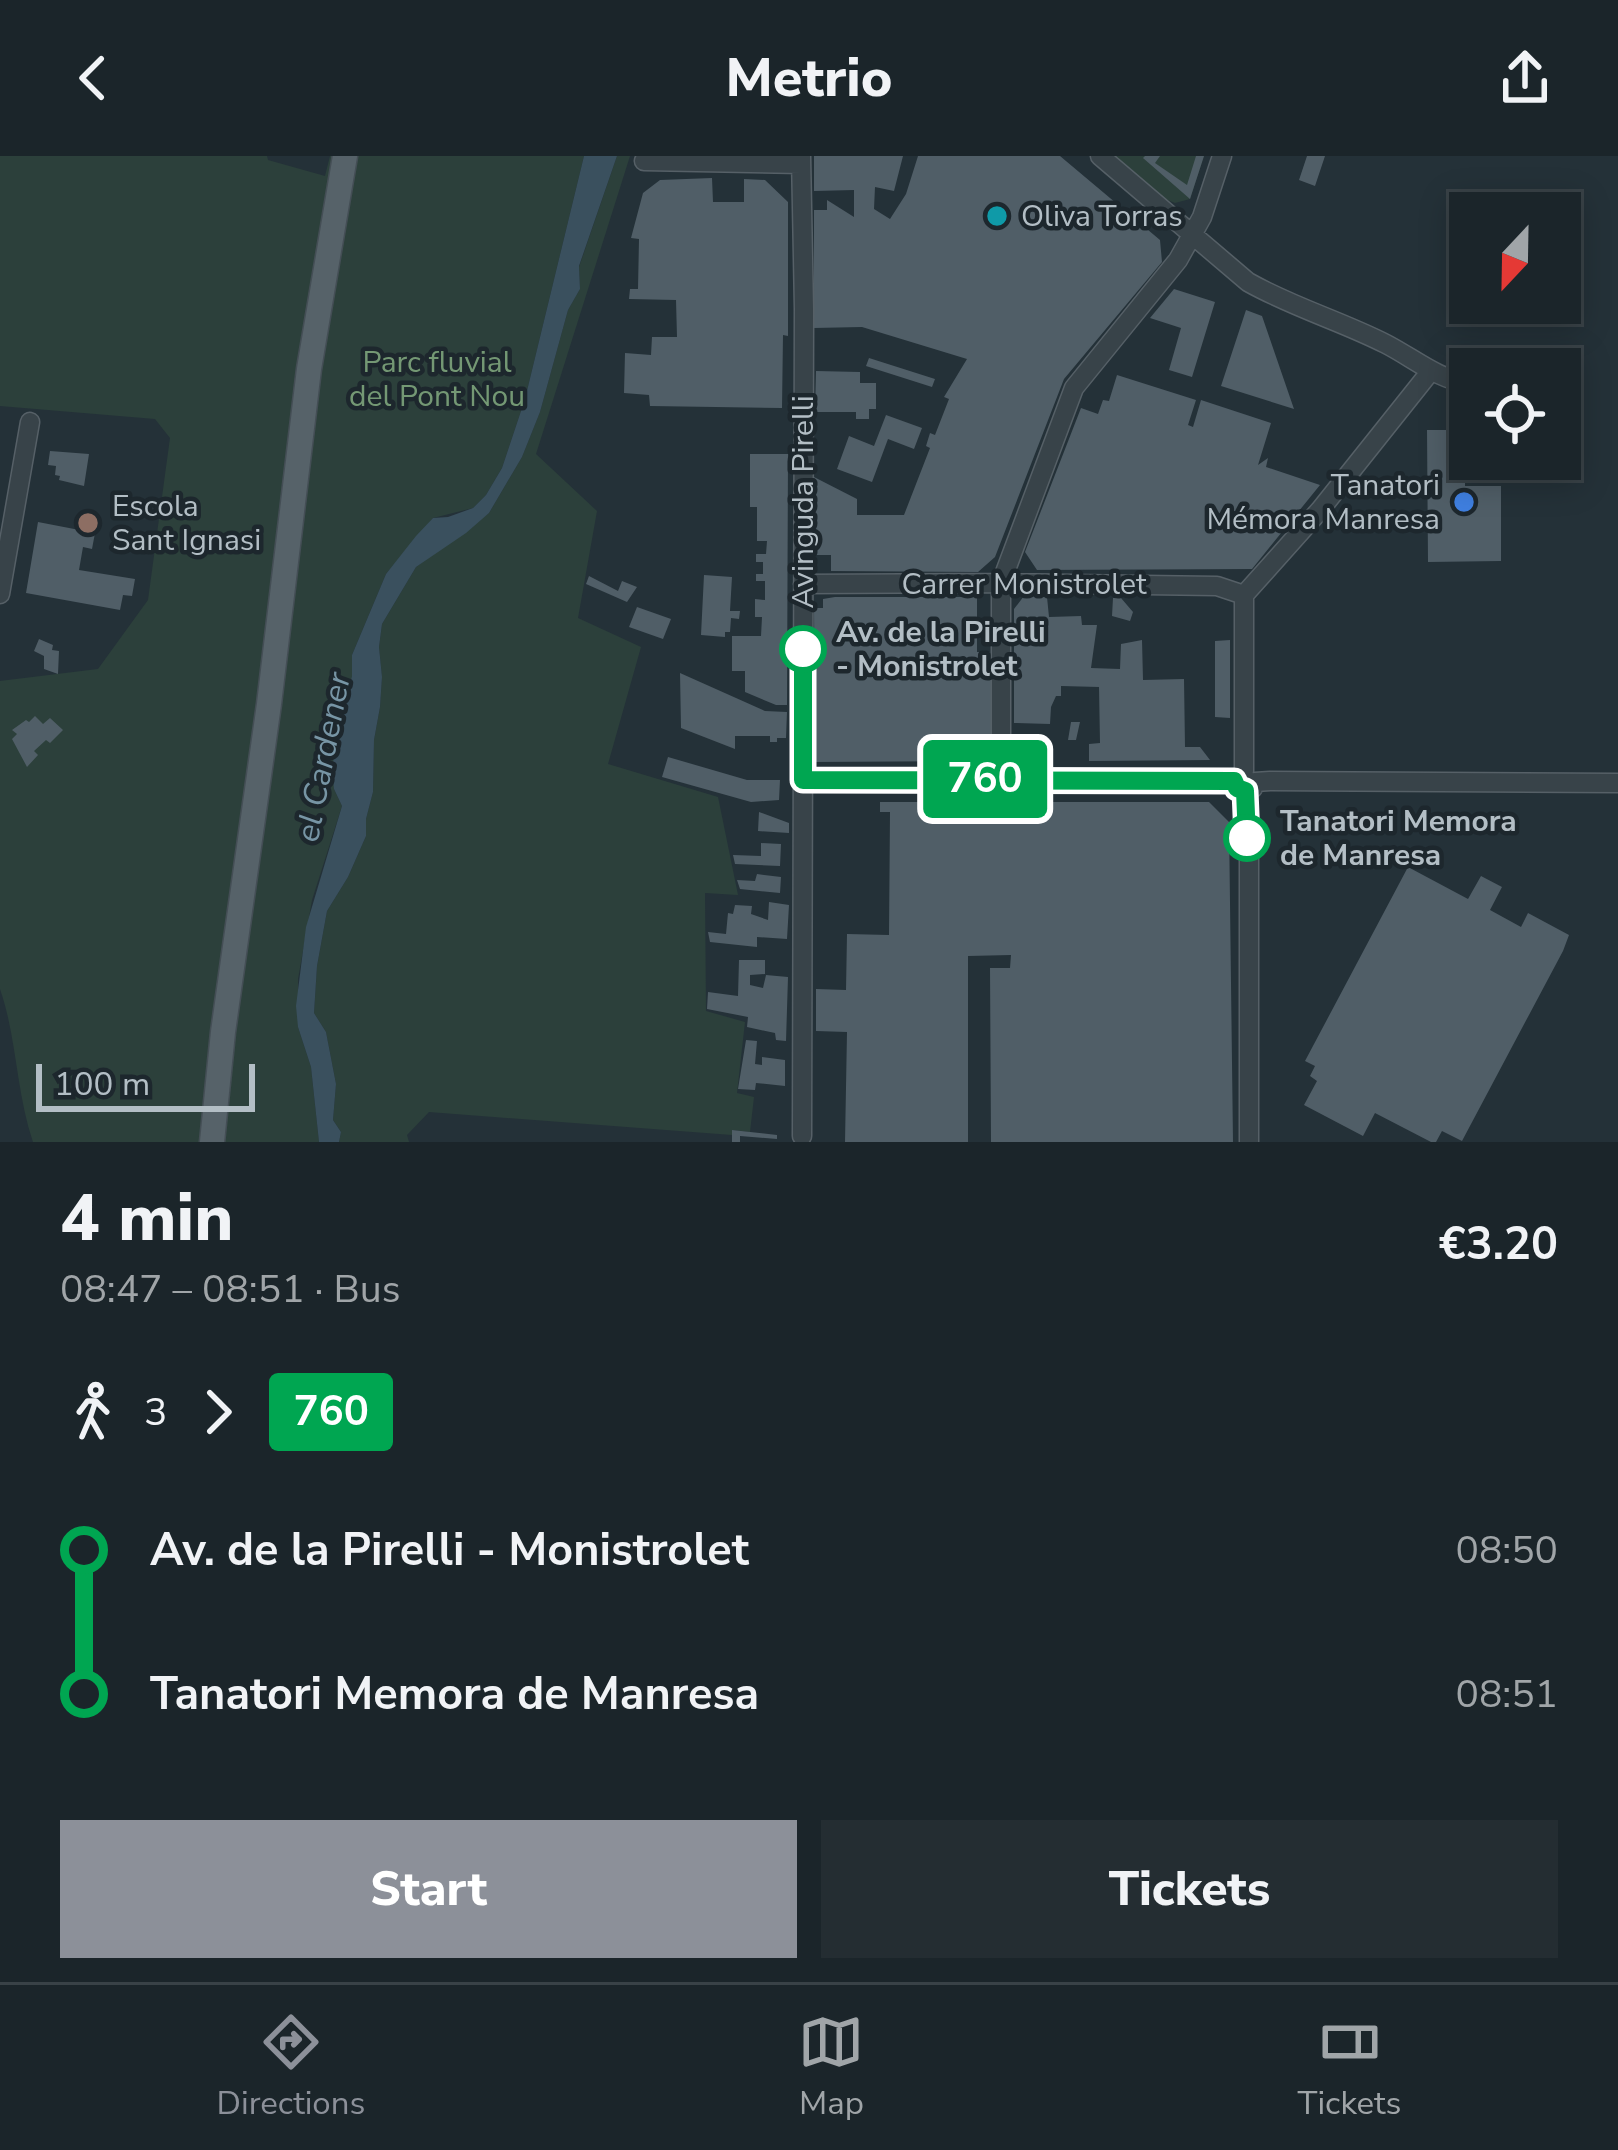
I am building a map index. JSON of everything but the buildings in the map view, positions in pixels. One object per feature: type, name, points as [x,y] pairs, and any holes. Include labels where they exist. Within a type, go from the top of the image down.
[{"type":"main road","points":[[212,1142],[309,369],[345,156]]},
{"type":"street","points":[[1100,156],[1248,282],[1449,378]]},
{"type":"street","points":[[1001,778],[1001,583],[1075,388],[1178,260],[1202,217],[1222,156]]},
{"type":"street","points":[[644,161],[801,160]]},
{"type":"street","name":"Avinguda Pirelli","points":[[801,160],[802,1136]]},
{"type":"street","points":[[1249,1142],[1244,595],[1430,372]]},
{"type":"street","points":[[0,594],[10,484],[30,422]]},
{"type":"street","name":"Carrer Monistrolet","points":[[803,584],[1217,586],[1244,595]]},
{"type":"street","points":[[803,780],[1618,783]]},
{"type":"green space","name":"Parc fluvial del Pont Nou","points":[[0,156],[267,156],[325,176],[330,156],[584,156],[525,399],[502,468],[473,508],[433,518],[386,574],[352,655],[334,789],[342,806],[312,900],[298,979],[298,1027],[311,1067],[319,1142],[33,1142],[0,989],[0,681],[98,669],[148,600],[170,438],[155,419],[0,406]]},
{"type":"green space","points":[[617,156],[630,156],[536,454],[597,511],[578,618],[641,647],[608,764],[718,797],[738,895],[705,893],[706,1011],[745,1022],[737,1093],[754,1097],[750,1132],[733,1130],[732,1135],[429,1112],[407,1135],[409,1142],[339,1142],[341,1132],[333,1120],[336,1084],[326,1032],[314,1013],[317,966],[327,911],[366,836],[380,707],[382,624],[416,567],[489,513],[522,457],[540,412],[568,310],[580,289],[579,267]]},
{"type":"green space","points":[[1114,156],[1204,156],[1190,199],[1175,203]]},
{"type":"water","points":[[584,156],[617,156],[579,266],[580,289],[568,310],[540,412],[522,457],[489,513],[416,567],[382,624],[380,707],[366,836],[327,911],[317,966],[314,1013],[326,1032],[336,1084],[333,1120],[341,1132],[339,1142],[319,1142],[311,1067],[296,1006],[306,927],[342,806],[332,770],[352,655],[386,574],[416,536],[433,518],[473,508],[502,468],[525,399]]},
{"type":"bus line","name":"760","points":[[803,649],[803,780],[1234,781],[1245,791],[1247,838]]},
{"type":"place","name":"Oliva Torras","points":[[997,216]]},
{"type":"place","name":"Tanatori Mémora Manresa","points":[[1464,502]]},
{"type":"place","name":"Escola Sant Ignasi","points":[[88,523]]},
{"type":"place","name":"Av. de la Pirelli - Monistrolet","points":[[803,649]]},
{"type":"place","name":"Tanatori Memora de Manresa","points":[[1247,838]]},
{"type":"water label","name":"el Cardener","points":[[322,757]]}]
